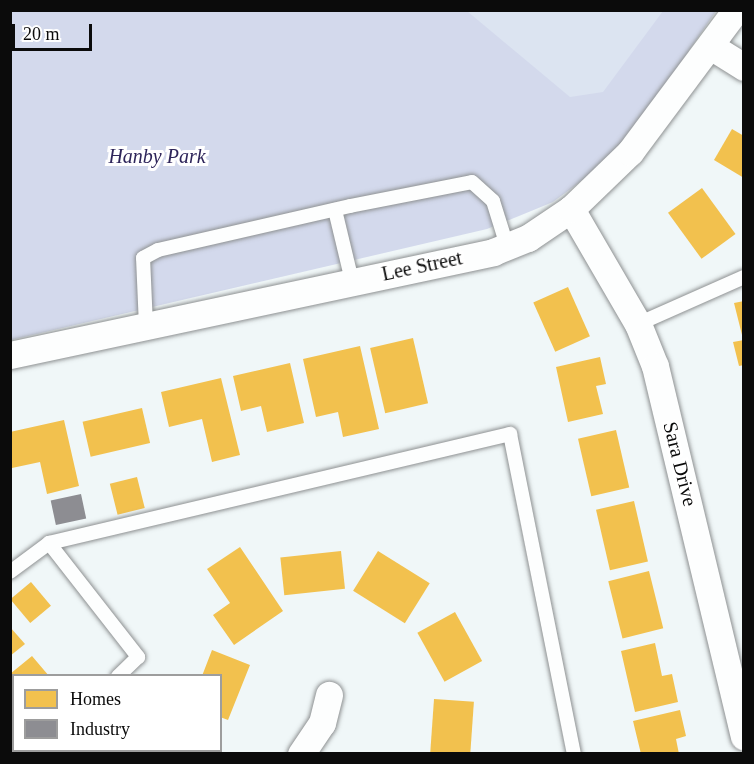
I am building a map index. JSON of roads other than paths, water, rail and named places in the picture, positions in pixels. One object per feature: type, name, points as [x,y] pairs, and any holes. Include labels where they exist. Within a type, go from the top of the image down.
[{"type":"street","name":"Lee Street","points":[[10,356],[507,246],[571,209],[630,152],[711,47],[736,10]]},
{"type":"street","points":[[711,47],[744,67]]},
{"type":"street","name":"Sara Drive","points":[[571,209],[638,324],[656,366],[744,736]]},
{"type":"street","points":[[301,753],[322,723],[329,695]]},
{"type":"lane","points":[[146,326],[143,258],[158,250],[335,210],[472,182],[493,201],[507,246]]},
{"type":"lane","points":[[335,210],[352,281]]},
{"type":"lane","points":[[638,324],[744,277]]},
{"type":"lane","points":[[10,572],[49,543],[510,434],[574,753]]},
{"type":"lane","points":[[49,543],[138,657],[119,674]]},
{"type":"park label","name":"Hanby Park","points":[[157,156]]}]
